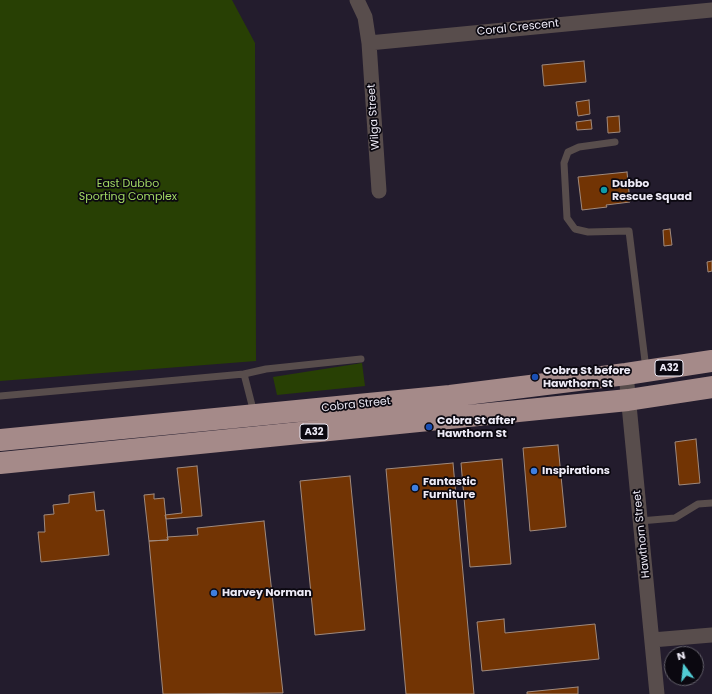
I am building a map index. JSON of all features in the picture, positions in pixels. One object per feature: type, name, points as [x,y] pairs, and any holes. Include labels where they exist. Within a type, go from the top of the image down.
[{"type":"highway","name":"Cobra Street","points":[[0,440],[450,396],[636,373],[712,361]]},
{"type":"highway","name":"Cobra Street","points":[[0,463],[628,400],[712,387]]},
{"type":"street","points":[[357,0],[365,17],[369,43]]},
{"type":"street","name":"Coral Crescent","points":[[369,43],[712,10]]},
{"type":"street","name":"Wilga Street","points":[[369,43],[379,191]]},
{"type":"street","name":"Hawthorn Street","points":[[636,373],[628,400],[657,694]]},
{"type":"street","points":[[652,640],[712,635]]},
{"type":"lane","points":[[615,142],[579,147],[568,152],[564,163],[567,218],[575,229],[588,232],[629,231],[636,373]]},
{"type":"lane","points":[[0,396],[244,374],[266,368],[361,359]]},
{"type":"lane","points":[[244,374],[254,415]]},
{"type":"lane","points":[[640,521],[675,518],[698,504],[712,503]]},
{"type":"green space","name":"East Dubbo Sporting Complex","points":[[0,0],[232,0],[255,43],[256,361],[0,381]]},
{"type":"green space","points":[[362,363],[365,386],[277,395],[273,377]]},
{"type":"building","points":[[584,61],[586,82],[544,86],[542,65]]},
{"type":"building","points":[[589,100],[590,114],[578,116],[576,102]]},
{"type":"building","points":[[619,116],[620,132],[608,133],[607,117]]},
{"type":"building","points":[[591,120],[592,129],[577,130],[576,122]]},
{"type":"building","name":"Dubbo Rescue Squad","points":[[627,172],[630,202],[582,210],[578,177]]},
{"type":"building","points":[[670,229],[672,245],[664,246],[663,230]]},
{"type":"building","points":[[712,261],[712,271],[708,272],[707,262]]},
{"type":"building","points":[[696,439],[700,483],[679,485],[675,442]]},
{"type":"building","points":[[558,445],[566,527],[530,531],[523,448]]},
{"type":"building","points":[[502,459],[511,564],[470,567],[461,463]]},
{"type":"building","points":[[453,463],[474,694],[406,694],[386,469]]},
{"type":"building","points":[[197,466],[202,516],[166,519],[165,515],[182,513],[177,468]]},
{"type":"building","points":[[350,476],[365,630],[315,635],[300,481]]},
{"type":"building","points":[[94,492],[96,511],[104,510],[109,555],[41,562],[38,532],[45,532],[44,515],[54,514],[53,505],[69,503],[69,495]]},
{"type":"building","points":[[154,494],[154,499],[164,498],[168,540],[149,541],[144,495]]},
{"type":"building","points":[[264,521],[283,693],[163,694],[149,541],[168,540],[167,537],[198,535],[197,528]]},
{"type":"building","points":[[504,619],[505,633],[595,624],[599,659],[482,671],[477,622]]},
{"type":"building","points":[[578,687],[578,694],[527,694],[527,692]]},
{"type":"place","name":"Dubbo Rescue Squad","points":[[604,190]]},
{"type":"place","name":"Cobra St before Hawthorn St","points":[[535,377]]},
{"type":"place","name":"Cobra St after Hawthorn St","points":[[429,427]]},
{"type":"place","name":"Inspirations","points":[[534,471]]},
{"type":"place","name":"Fantastic Furniture","points":[[415,488]]},
{"type":"place","name":"Harvey Norman","points":[[214,593]]}]
